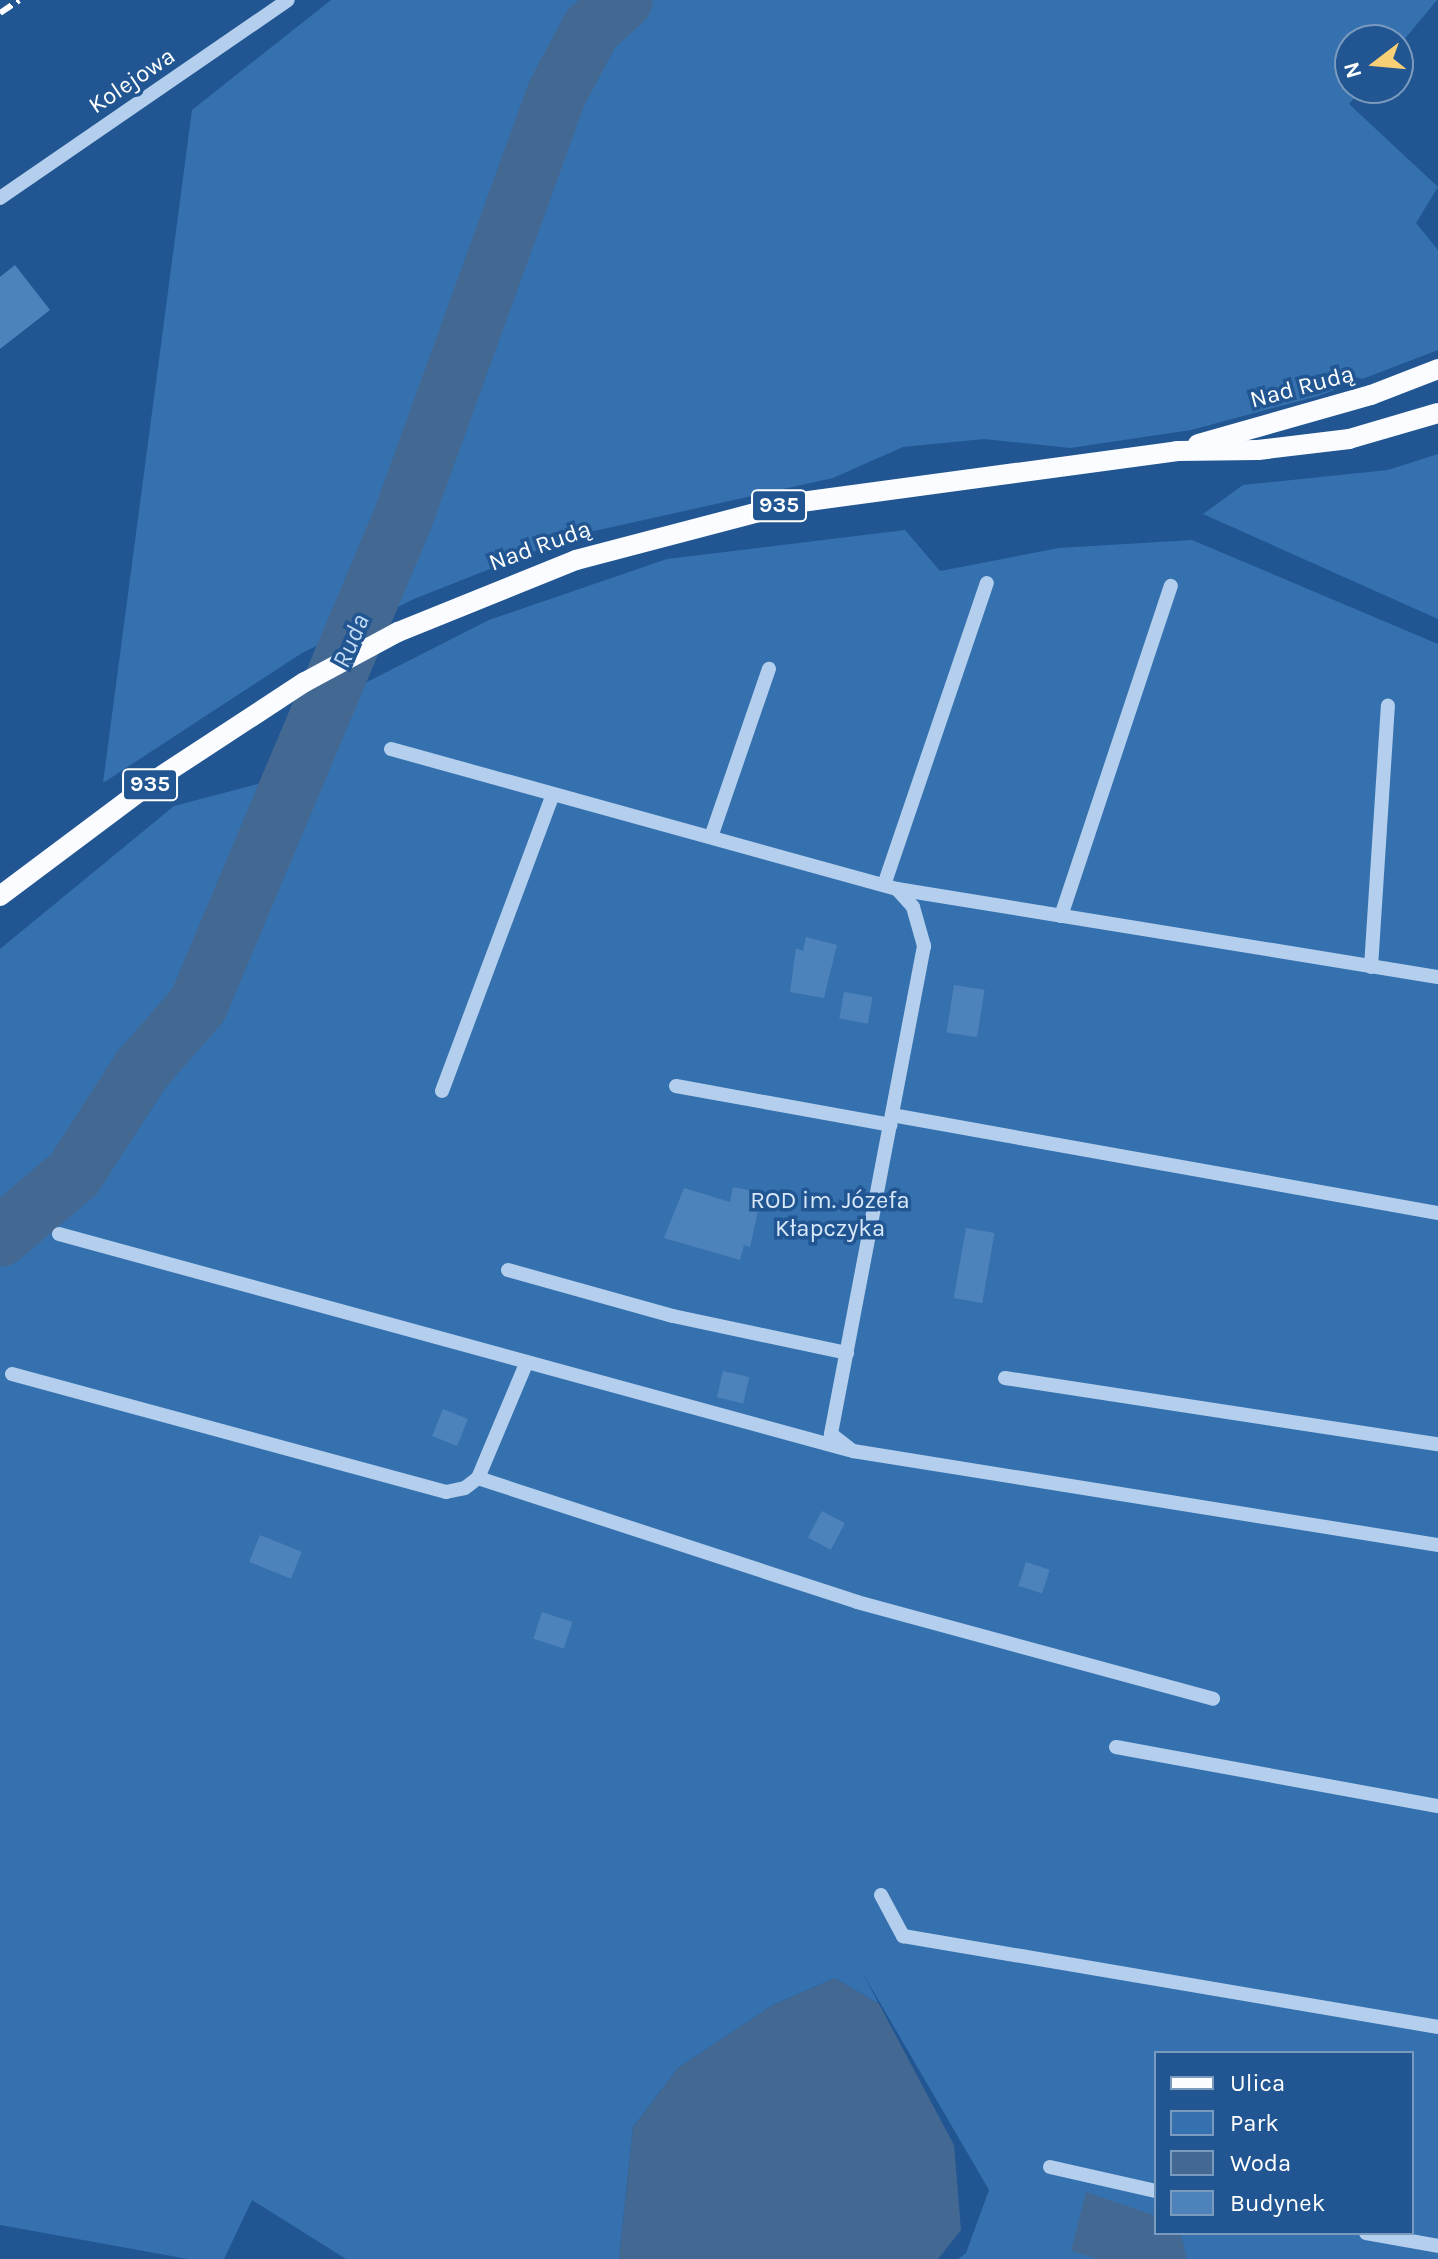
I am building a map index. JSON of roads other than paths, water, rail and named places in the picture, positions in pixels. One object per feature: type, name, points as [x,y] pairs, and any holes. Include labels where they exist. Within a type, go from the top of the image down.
[{"type":"main road","name":"Nad Rudą","points":[[1177,451],[1371,395],[1438,369]]},
{"type":"main road","name":"Nad Rudą","points":[[0,896],[155,780],[305,682],[398,632],[576,560],[733,516],[794,503],[1177,451],[1258,450],[1349,439],[1438,413]]},
{"type":"street","name":"Kolejowa","points":[[0,198],[288,0]]},
{"type":"street","points":[[890,887],[987,583]]},
{"type":"street","points":[[1061,916],[1171,586]]},
{"type":"street","points":[[711,837],[769,669]]},
{"type":"street","points":[[1371,967],[1388,706]]},
{"type":"street","points":[[391,749],[890,887],[1438,977]]},
{"type":"street","points":[[442,1091],[553,794]]},
{"type":"street","points":[[853,1451],[831,1434],[924,946],[913,907],[890,887]]},
{"type":"street","points":[[676,1086],[1438,1213]]},
{"type":"street","points":[[59,1234],[853,1451],[1438,1545]]},
{"type":"street","points":[[508,1270],[673,1316],[847,1353]]},
{"type":"street","points":[[12,1374],[446,1492],[465,1488],[478,1478],[526,1364]]},
{"type":"street","points":[[1005,1378],[1438,1444]]},
{"type":"street","points":[[478,1478],[857,1602],[1213,1699]]},
{"type":"street","points":[[1116,1747],[1438,1806]]},
{"type":"street","points":[[881,1895],[903,1936],[1438,2027]]},
{"type":"street","points":[[1050,2167],[1154,2191]]},
{"type":"street","points":[[1377,2235],[1438,2246]]},
{"type":"water","points":[[835,1978],[879,2004],[954,2145],[961,2230],[938,2259],[619,2259],[633,2127],[678,2068],[773,2005]]},
{"type":"water","points":[[1086,2192],[1154,2215],[1154,2235],[1181,2235],[1187,2259],[1098,2259],[1071,2251]]},
{"type":"waterway","name":"Ruda","points":[[0,1237],[74,1174],[142,1069],[198,1005],[403,518],[557,93],[591,29],[623,0]]},
{"type":"railway","points":[[0,13],[19,0]]},
{"type":"park label","name":"ROD im. Józefa Kłapczyka","points":[[830,1215]]}]
